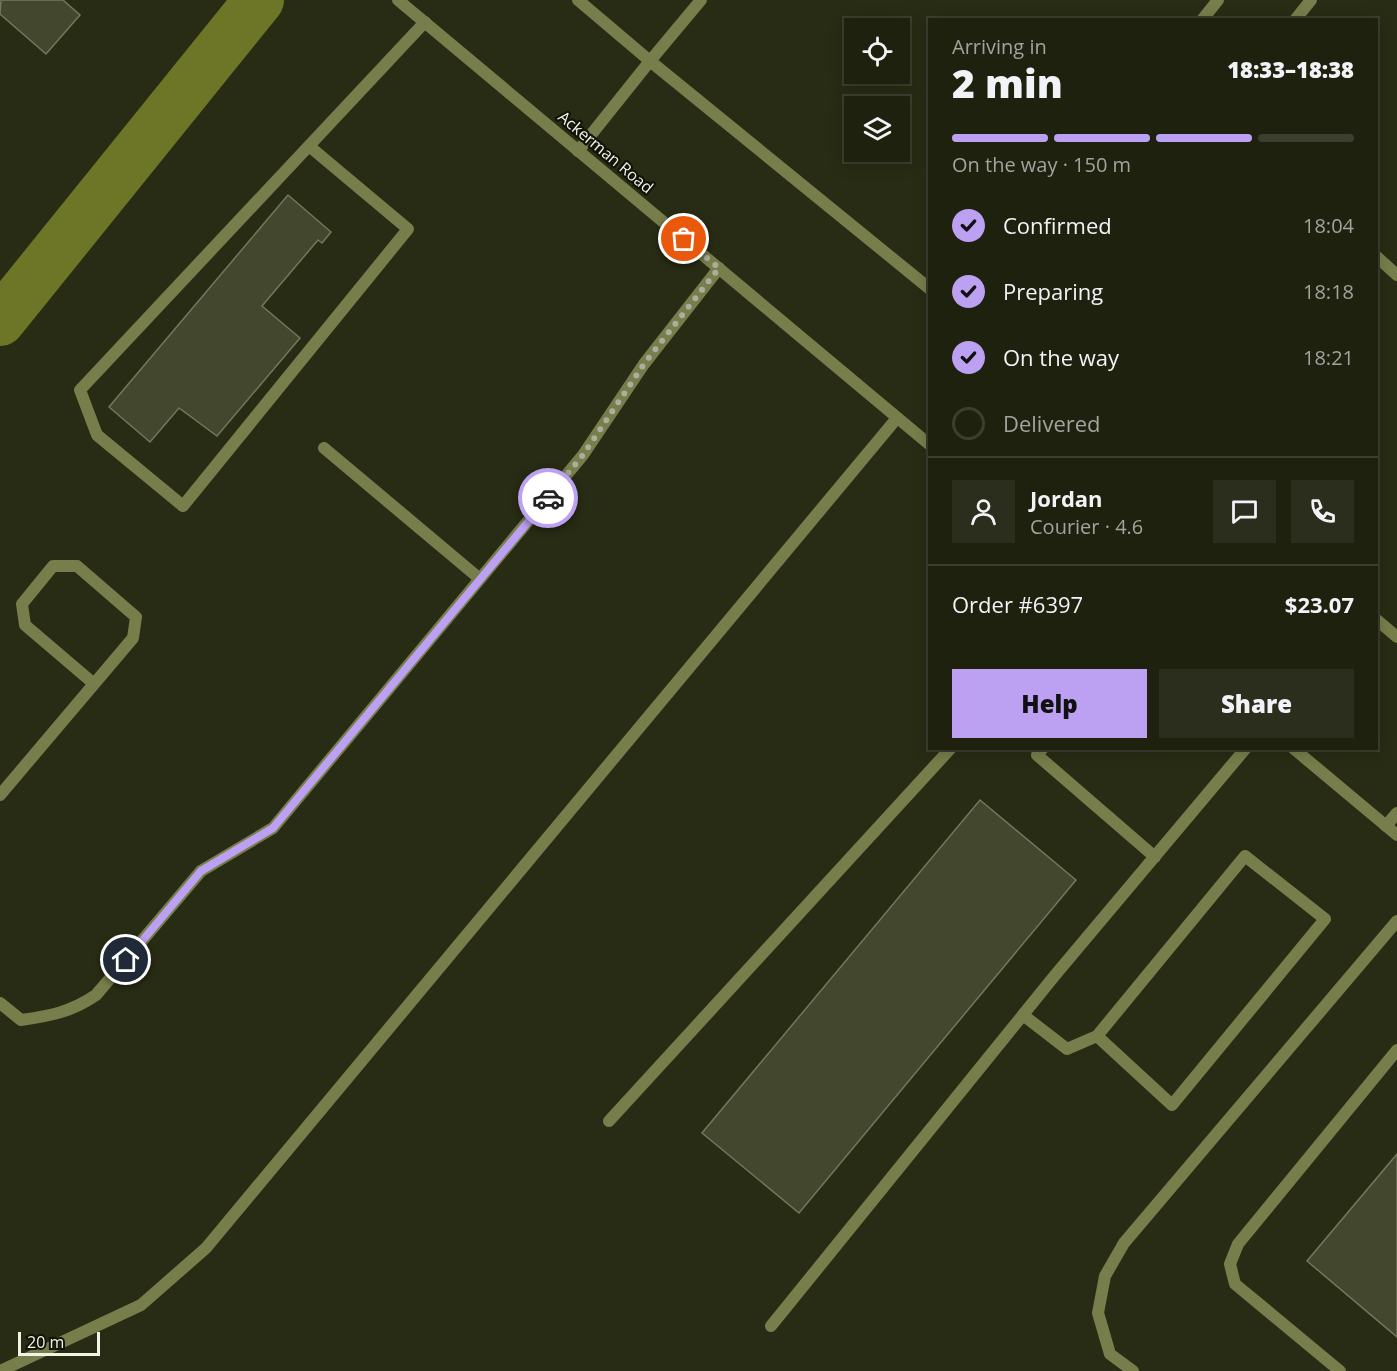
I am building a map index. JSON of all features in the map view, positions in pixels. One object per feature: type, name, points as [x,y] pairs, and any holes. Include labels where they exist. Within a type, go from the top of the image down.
[{"type":"street","name":"Ackerman Road","points":[[398,0],[928,443]]},
{"type":"street","points":[[578,0],[928,287]]},
{"type":"street","points":[[578,151],[701,0]]},
{"type":"street","points":[[1204,18],[1218,0]]},
{"type":"street","points":[[1297,18],[1311,0]]},
{"type":"street","points":[[309,146],[408,229],[183,506],[97,435],[80,390],[425,22]]},
{"type":"street","points":[[1378,258],[1397,274]]},
{"type":"street","points":[[0,1003],[21,1020],[57,1015],[77,1008],[96,995],[201,871],[273,828],[583,455],[644,364],[719,268]]},
{"type":"street","points":[[0,1371],[141,1305],[206,1248],[897,418]]},
{"type":"street","points":[[324,448],[480,579]]},
{"type":"street","points":[[0,795],[133,638],[136,617],[77,566],[53,566],[22,604],[25,625],[93,683]]},
{"type":"street","points":[[1378,621],[1397,637]]},
{"type":"street","points":[[609,1121],[949,750]]},
{"type":"street","points":[[1041,750],[1037,755],[1155,857]]},
{"type":"street","points":[[771,1326],[1023,1016],[1244,750]]},
{"type":"street","points":[[1295,750],[1397,835]]},
{"type":"street","points":[[1386,826],[1397,813]]},
{"type":"street","points":[[1023,1016],[1066,1049],[1097,1036],[1245,856],[1325,920],[1172,1105],[1097,1036]]},
{"type":"street","points":[[1133,1371],[1110,1354],[1098,1313],[1104,1276],[1124,1243],[1397,921]]},
{"type":"street","points":[[1340,1371],[1235,1284],[1230,1264],[1238,1244],[1397,1050]]},
{"type":"building","points":[[1,0],[63,0],[80,15],[46,54],[0,14]]},
{"type":"building","points":[[288,195],[331,232],[322,243],[318,240],[262,306],[300,338],[217,436],[179,408],[150,442],[109,407]]},
{"type":"building","points":[[980,800],[1076,880],[799,1213],[702,1133]]},
{"type":"building","points":[[1397,1154],[1397,1337],[1307,1261]]},
{"type":"waterway","points":[[0,321],[259,0]]},
{"type":"way so far","points":[[548,498],[583,455],[644,364],[719,268],[684,239]]},
{"type":"route","points":[[126,960],[201,871],[273,828],[548,498]]}]
